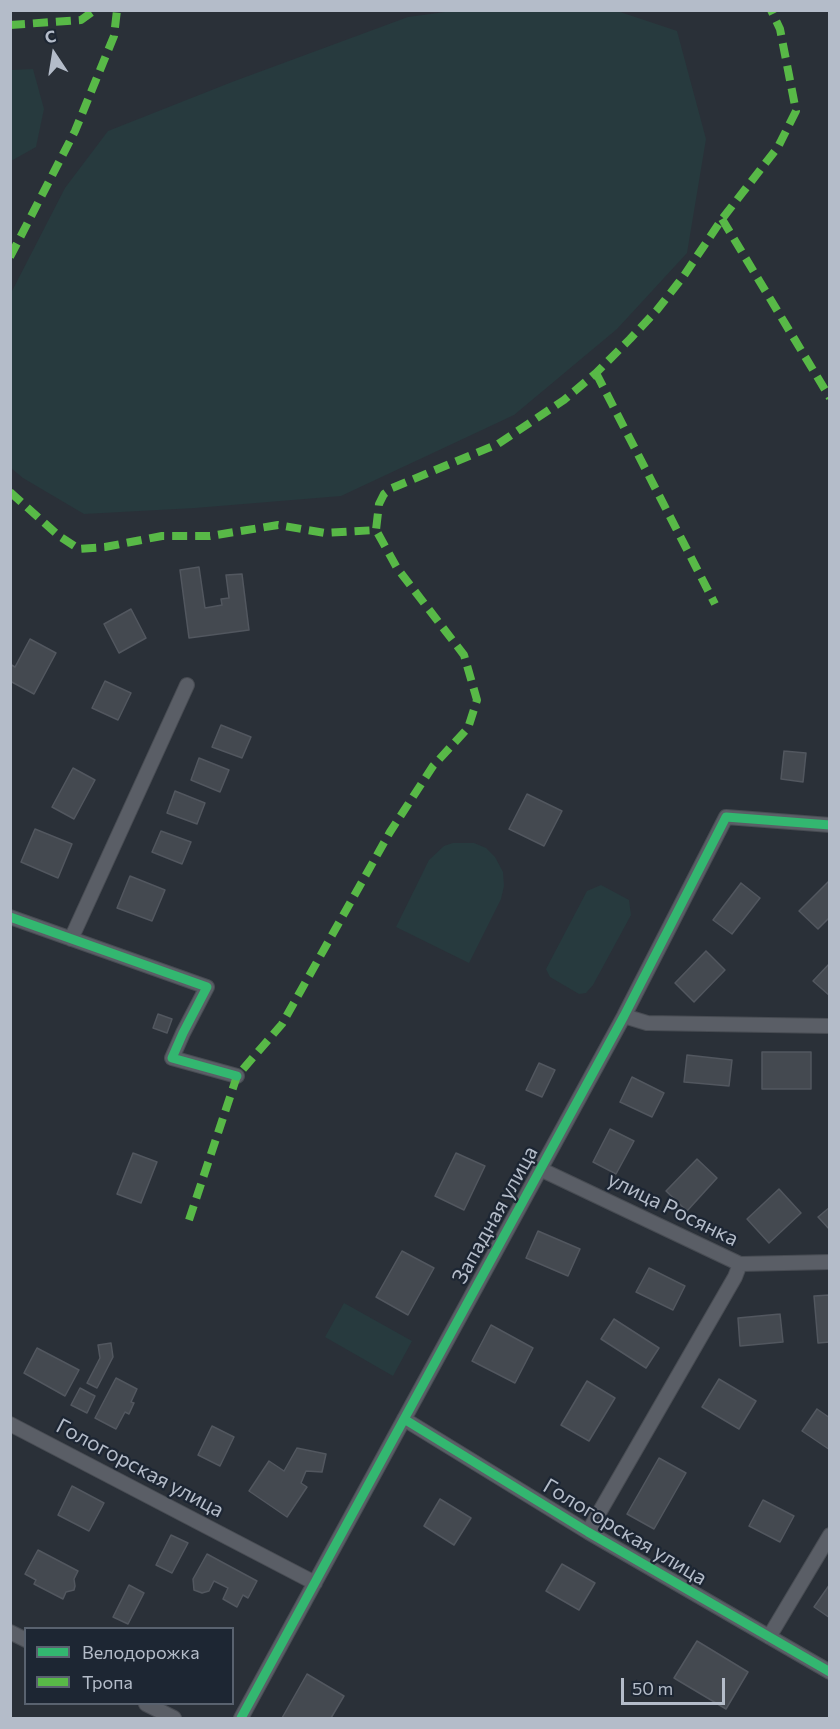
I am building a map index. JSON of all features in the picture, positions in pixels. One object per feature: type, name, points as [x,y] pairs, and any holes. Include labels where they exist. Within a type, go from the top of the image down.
[{"type":"street","points":[[71,939],[187,685]]},
{"type":"street","name":"Западная улица","points":[[241,1719],[624,1016],[726,817],[830,825]]},
{"type":"street","points":[[10,918],[207,987],[172,1058],[237,1076]]},
{"type":"street","points":[[624,1016],[647,1023],[830,1026]]},
{"type":"street","name":"улица Росянка","points":[[540,1169],[740,1264],[830,1262]]},
{"type":"street","name":"Гологорская улица","points":[[588,1532],[735,1277],[740,1264]]},
{"type":"street","name":"Гологорская улица","points":[[404,1419],[588,1532],[830,1672]]},
{"type":"street","name":"Гологорская улица","points":[[10,1424],[315,1583]]},
{"type":"street","points":[[769,1637],[830,1534]]},
{"type":"street","points":[[10,1632],[24,1639]]},
{"type":"street","points":[[148,1705],[174,1719]]},
{"type":"green space","points":[[460,10],[617,11],[677,31],[706,139],[687,253],[617,329],[514,415],[341,496],[84,514],[23,478],[11,468],[11,293],[65,188],[108,131],[408,17]]},
{"type":"green space","points":[[33,69],[44,109],[36,147],[11,161],[11,70]]},
{"type":"green space","points":[[453,843],[474,843],[486,848],[495,857],[503,872],[504,886],[501,899],[469,963],[396,927],[429,860],[444,846]]},
{"type":"green space","points":[[601,885],[629,900],[631,915],[593,985],[586,993],[579,994],[550,977],[546,969],[587,891]]},
{"type":"green space","points":[[344,1303],[412,1341],[393,1376],[325,1337]]},
{"type":"building","points":[[199,567],[205,608],[222,605],[221,599],[229,598],[226,575],[242,574],[249,630],[189,638],[180,570]]},
{"type":"building","points":[[131,609],[146,638],[119,653],[104,624]]},
{"type":"building","points":[[30,639],[56,653],[34,694],[10,681],[10,664],[15,667]]},
{"type":"building","points":[[105,681],[131,693],[118,720],[92,708]]},
{"type":"building","points":[[221,725],[251,737],[242,758],[212,747]]},
{"type":"building","points":[[784,751],[806,753],[803,782],[781,779]]},
{"type":"building","points":[[199,758],[229,770],[220,792],[191,780]]},
{"type":"building","points":[[73,768],[95,780],[74,819],[52,807]]},
{"type":"building","points":[[175,791],[205,803],[197,824],[167,813]]},
{"type":"building","points":[[527,794],[562,811],[544,846],[509,829]]},
{"type":"building","points":[[35,829],[72,844],[58,878],[21,862]]},
{"type":"building","points":[[161,831],[191,842],[182,864],[152,852]]},
{"type":"building","points":[[130,876],[165,890],[152,921],[117,908]]},
{"type":"building","points":[[830,880],[830,917],[818,929],[799,911]]},
{"type":"building","points":[[741,883],[760,898],[732,934],[713,920]]},
{"type":"building","points":[[706,951],[725,970],[694,1002],[675,983]]},
{"type":"building","points":[[830,963],[830,996],[813,981]]},
{"type":"building","points":[[158,1014],[172,1019],[167,1033],[153,1028]]},
{"type":"building","points":[[762,1052],[811,1052],[811,1089],[762,1089]]},
{"type":"building","points":[[687,1055],[732,1060],[729,1086],[684,1082]]},
{"type":"building","points":[[539,1063],[555,1070],[542,1097],[526,1090]]},
{"type":"building","points":[[632,1077],[664,1093],[652,1117],[620,1102]]},
{"type":"building","points":[[610,1129],[634,1141],[616,1174],[593,1162]]},
{"type":"building","points":[[133,1153],[157,1162],[141,1203],[117,1194]]},
{"type":"building","points":[[456,1153],[485,1166],[464,1210],[435,1196]]},
{"type":"building","points":[[697,1159],[717,1178],[687,1211],[666,1191]]},
{"type":"building","points":[[779,1189],[801,1213],[769,1243],[747,1219]]},
{"type":"building","points":[[830,1207],[830,1230],[818,1217]]},
{"type":"building","points":[[538,1231],[580,1249],[568,1276],[526,1258]]},
{"type":"building","points":[[402,1251],[434,1268],[408,1315],[376,1297]]},
{"type":"building","points":[[649,1268],[685,1286],[673,1310],[636,1292]]},
{"type":"building","points":[[830,1295],[830,1342],[818,1343],[814,1296]]},
{"type":"building","points":[[780,1314],[783,1342],[740,1346],[738,1318]]},
{"type":"building","points":[[614,1319],[659,1348],[646,1368],[601,1339]]},
{"type":"building","points":[[491,1325],[533,1348],[515,1383],[472,1361]]},
{"type":"building","points":[[111,1343],[113,1357],[97,1388],[87,1383],[100,1358],[98,1345]]},
{"type":"building","points":[[37,1348],[79,1370],[65,1396],[24,1373]]},
{"type":"building","points":[[116,1378],[137,1389],[129,1414],[125,1412],[116,1429],[95,1418]]},
{"type":"building","points":[[719,1379],[756,1401],[739,1429],[702,1407]]},
{"type":"building","points":[[587,1381],[615,1398],[589,1441],[561,1425]]},
{"type":"building","points":[[80,1388],[95,1396],[87,1413],[71,1405]]},
{"type":"building","points":[[817,1409],[830,1418],[830,1450],[802,1431]]},
{"type":"building","points":[[212,1426],[234,1437],[220,1466],[198,1455]]},
{"type":"building","points":[[297,1448],[326,1454],[322,1472],[306,1471],[301,1483],[307,1487],[287,1517],[249,1491],[269,1461],[284,1471]]},
{"type":"building","points":[[659,1458],[686,1473],[654,1529],[627,1514]]},
{"type":"building","points":[[72,1486],[104,1503],[89,1531],[58,1515]]},
{"type":"building","points":[[440,1499],[471,1518],[454,1545],[424,1526]]},
{"type":"building","points":[[763,1500],[794,1516],[780,1542],[749,1526]]},
{"type":"building","points":[[171,1535],[188,1543],[172,1573],[156,1565]]},
{"type":"building","points":[[38,1550],[78,1571],[74,1579],[74,1590],[66,1592],[63,1599],[34,1584],[36,1580],[25,1574]]},
{"type":"building","points":[[207,1554],[257,1581],[248,1598],[243,1595],[237,1607],[223,1599],[228,1588],[214,1581],[209,1591],[202,1593],[194,1590],[193,1579]]},
{"type":"building","points":[[562,1564],[595,1583],[579,1610],[546,1591]]},
{"type":"building","points":[[830,1584],[830,1618],[814,1607]]},
{"type":"building","points":[[129,1585],[144,1593],[128,1624],[113,1617]]},
{"type":"building","points":[[697,1641],[748,1672],[726,1709],[674,1678]]},
{"type":"building","points":[[307,1674],[344,1696],[331,1718],[282,1718]]},
{"type":"marked path","points":[[10,25],[81,20],[95,10]]},
{"type":"marked path","points":[[10,257],[75,131],[114,36],[117,10]]},
{"type":"marked path","points":[[10,492],[59,536],[79,549],[105,547],[162,536],[210,536],[278,525],[325,533],[376,530],[379,504],[384,494],[392,488],[498,444],[564,400],[596,373],[630,339],[683,277],[722,219],[778,147],[796,111],[780,29],[771,10]]},
{"type":"marked path","points":[[722,219],[830,398]]},
{"type":"marked path","points":[[596,373],[715,604]]},
{"type":"marked path","points":[[189,1220],[237,1076],[282,1024],[390,832],[433,766],[468,728],[477,700],[464,655],[397,568],[376,530]]},
{"type":"cycle path","points":[[241,1718],[624,1016],[726,817],[830,825]]},
{"type":"cycle path","points":[[10,917],[207,987],[172,1058],[237,1076]]},
{"type":"cycle path","points":[[404,1419],[588,1532],[830,1672]]}]
